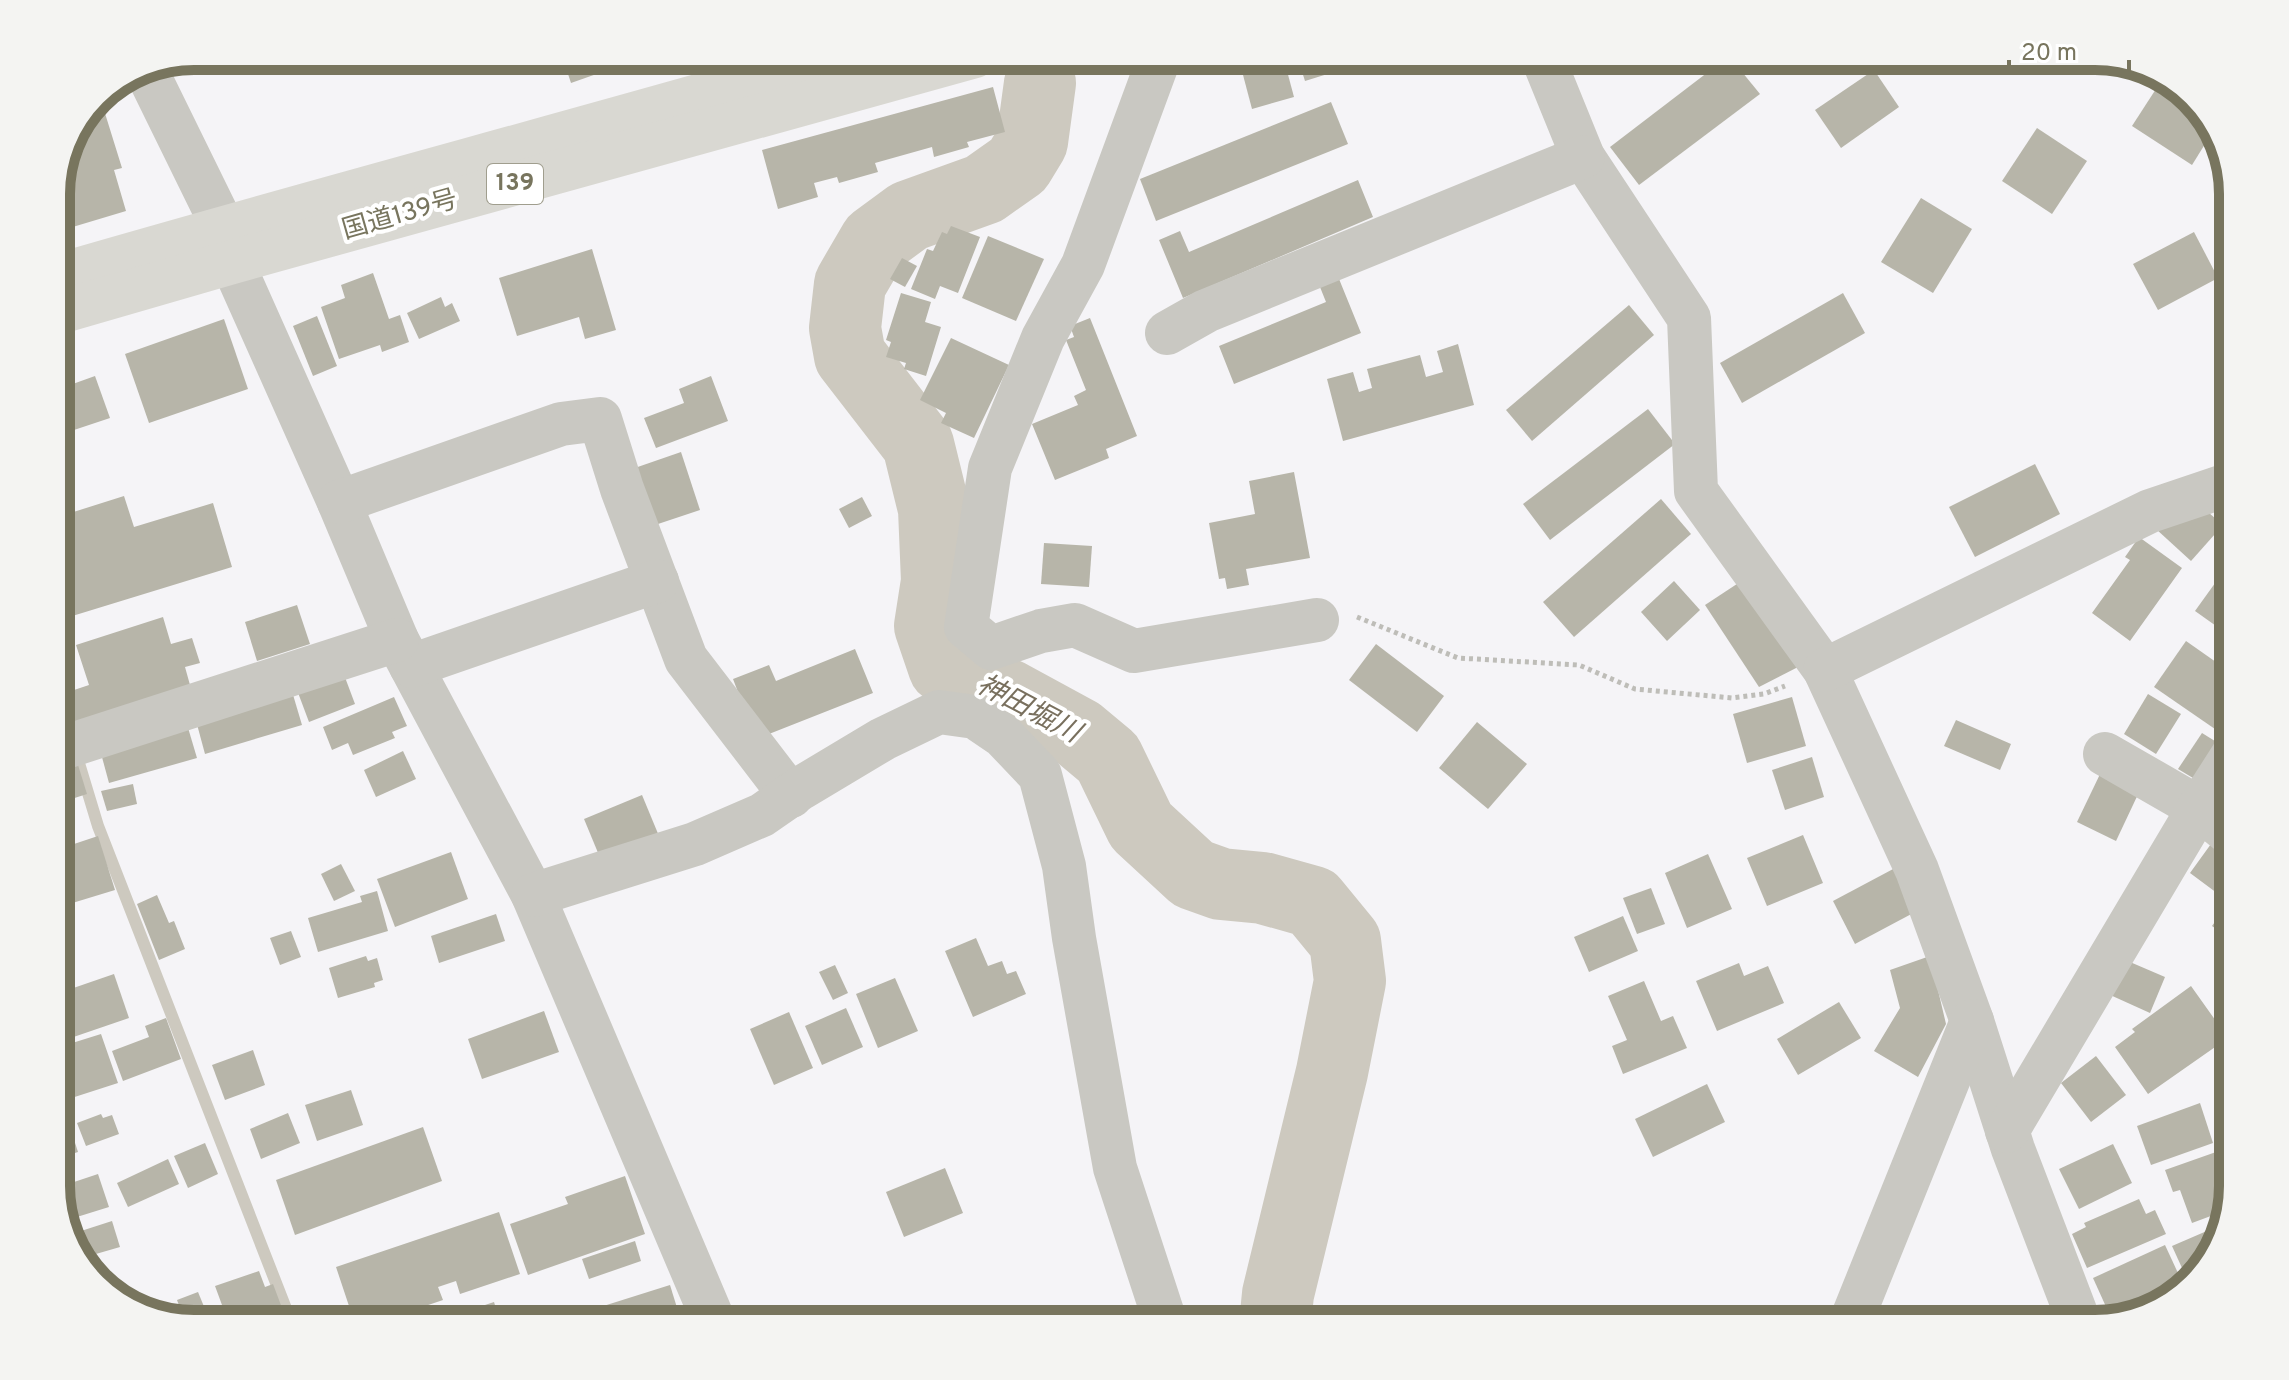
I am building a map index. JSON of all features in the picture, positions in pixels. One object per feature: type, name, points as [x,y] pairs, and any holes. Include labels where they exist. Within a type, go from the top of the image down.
[{"type":"highway","name":"国道139号","points":[[70,307],[228,245],[643,113],[791,70]]},
{"type":"highway","name":"国道139号","points":[[70,273],[228,245],[920,70]]},
{"type":"street","points":[[1155,70],[1083,265],[1043,338],[990,468],[966,627],[991,648],[1041,631],[1075,625],[1134,651],[1317,620]]},
{"type":"street","points":[[1548,70],[1583,157],[1689,318],[1696,491],[1825,670],[1917,870],[1972,1021],[2007,1131],[2075,1310]]},
{"type":"street","points":[[150,79],[228,245],[404,653],[533,895],[709,1310]]},
{"type":"street","points":[[1167,333],[1206,311],[1583,157]]},
{"type":"street","points":[[339,502],[561,424],[600,419],[622,489],[686,659],[791,796]]},
{"type":"street","points":[[1825,670],[2150,511],[2219,488]]},
{"type":"street","points":[[70,746],[657,581]]},
{"type":"street","points":[[533,895],[695,844],[762,815],[883,739],[939,712],[975,717],[1003,736],[1040,775],[1064,866],[1115,1168],[1161,1310]]},
{"type":"street","points":[[2105,754],[2199,808],[2219,824]]},
{"type":"street","points":[[2007,1131],[2219,777]]},
{"type":"street","points":[[1856,1310],[1972,1021]]},
{"type":"path","points":[[1317,620],[1357,617],[1458,658],[1579,665],[1635,689],[1732,698],[1764,694],[1825,670]]},
{"type":"building","points":[[567,70],[608,70],[571,83]]},
{"type":"building","points":[[1242,70],[1287,70],[1294,97],[1252,109]]},
{"type":"building","points":[[1301,70],[1340,70],[1305,81]]},
{"type":"building","points":[[1711,70],[1740,70],[1760,94],[1639,185],[1610,147]]},
{"type":"building","points":[[1874,70],[1899,107],[1841,148],[1815,110]]},
{"type":"building","points":[[993,87],[1005,132],[967,142],[969,147],[934,157],[932,147],[875,163],[878,172],[839,183],[837,177],[814,183],[818,197],[778,209],[762,150]]},
{"type":"building","points":[[2157,87],[2188,112],[2207,141],[2192,165],[2132,126]]},
{"type":"building","points":[[1331,102],[1348,144],[1156,221],[1140,179]]},
{"type":"building","points":[[104,110],[122,168],[114,170],[126,211],[70,228],[70,186],[74,162],[83,139]]},
{"type":"building","points":[[2037,128],[2087,161],[2052,214],[2002,181]]},
{"type":"building","points":[[1358,180],[1373,217],[1183,298],[1159,240],[1180,231],[1189,252]]},
{"type":"building","points":[[1921,198],[1972,229],[1933,293],[1881,262]]},
{"type":"building","points":[[951,226],[980,237],[958,293],[940,286],[935,299],[911,289],[927,249],[933,251],[942,232],[947,234]]},
{"type":"building","points":[[2194,232],[2218,278],[2158,310],[2133,264]]},
{"type":"building","points":[[988,236],[1044,259],[1016,321],[962,298]]},
{"type":"building","points":[[592,249],[616,330],[585,339],[579,317],[517,336],[499,278]]},
{"type":"building","points":[[902,258],[917,266],[905,287],[890,279]]},
{"type":"building","points":[[373,273],[389,319],[400,315],[409,342],[382,352],[380,345],[339,359],[321,307],[345,298],[341,285]]},
{"type":"building","points":[[1337,274],[1361,333],[1234,384],[1219,346],[1326,302],[1318,282]]},
{"type":"building","points":[[901,293],[931,302],[925,322],[941,327],[926,376],[904,369],[906,363],[886,357],[891,342],[886,340]]},
{"type":"building","points":[[1843,293],[1865,333],[1742,403],[1720,363]]},
{"type":"building","points":[[441,297],[445,307],[452,303],[460,321],[419,339],[407,313]]},
{"type":"building","points":[[1629,305],[1654,335],[1532,441],[1506,410]]},
{"type":"building","points":[[317,316],[337,366],[313,376],[293,326]]},
{"type":"building","points":[[1090,318],[1137,436],[1106,449],[1109,458],[1055,480],[1032,424],[1078,405],[1074,396],[1086,390],[1066,340],[1074,337],[1070,326]]},
{"type":"building","points":[[224,319],[248,389],[149,423],[125,354]]},
{"type":"building","points":[[951,338],[1009,365],[974,438],[941,423],[946,413],[920,400]]},
{"type":"building","points":[[1458,344],[1474,405],[1343,441],[1327,379],[1353,372],[1359,392],[1372,388],[1367,369],[1420,355],[1426,377],[1443,372],[1437,351]]},
{"type":"building","points":[[95,376],[110,418],[70,431],[70,385]]},
{"type":"building","points":[[711,376],[728,421],[656,448],[644,418],[684,403],[679,389]]},
{"type":"building","points":[[1648,409],[1675,444],[1550,540],[1523,504]]},
{"type":"building","points":[[681,452],[700,510],[649,527],[629,470]]},
{"type":"building","points":[[2035,464],[2060,514],[1975,557],[1949,507]]},
{"type":"building","points":[[1294,472],[1310,558],[1246,569],[1249,585],[1227,589],[1225,578],[1219,579],[1209,523],[1255,514],[1249,481]]},
{"type":"building","points":[[124,496],[134,527],[213,503],[232,567],[70,617],[70,513]]},
{"type":"building","points":[[862,497],[872,516],[849,528],[839,509]]},
{"type":"building","points":[[1661,499],[1691,534],[1574,637],[1543,602]]},
{"type":"building","points":[[2194,500],[2219,522],[2219,530],[2191,561],[2156,529]]},
{"type":"building","points":[[2139,537],[2182,568],[2130,641],[2092,613],[2130,560],[2125,557]]},
{"type":"building","points":[[1044,543],[1092,546],[1089,587],[1041,584]]},
{"type":"building","points":[[2219,578],[2219,628],[2195,611]]},
{"type":"building","points":[[1743,580],[1800,666],[1759,687],[1705,605]]},
{"type":"building","points":[[1674,581],[1700,610],[1667,641],[1641,612]]},
{"type":"building","points":[[297,605],[310,644],[257,661],[245,622]]},
{"type":"building","points":[[163,617],[171,644],[192,638],[200,663],[185,667],[190,685],[70,724],[70,691],[89,685],[76,645]]},
{"type":"building","points":[[2186,641],[2219,664],[2219,732],[2154,687]]},
{"type":"building","points":[[1376,644],[1444,696],[1417,732],[1349,680]]},
{"type":"building","points":[[855,649],[873,693],[756,739],[733,679],[769,665],[776,681]]},
{"type":"building","points":[[343,672],[355,704],[309,722],[297,690]]},
{"type":"building","points":[[291,688],[302,725],[205,754],[195,717]]},
{"type":"building","points":[[2148,694],[2181,714],[2156,754],[2124,734]]},
{"type":"building","points":[[394,697],[407,726],[392,732],[395,738],[353,755],[348,743],[332,750],[323,727]]},
{"type":"building","points":[[1792,697],[1806,746],[1747,763],[1733,714]]},
{"type":"building","points":[[1956,720],[2011,744],[2000,770],[1944,746]]},
{"type":"building","points":[[186,721],[197,758],[109,783],[99,746]]},
{"type":"building","points":[[1477,722],[1527,764],[1488,809],[1439,768]]},
{"type":"building","points":[[2202,733],[2219,744],[2219,770],[2208,787],[2178,769]]},
{"type":"building","points":[[403,751],[416,779],[376,797],[364,770]]},
{"type":"building","points":[[74,752],[87,794],[70,799],[70,753]]},
{"type":"building","points":[[1812,757],[1824,797],[1785,810],[1772,770]]},
{"type":"building","points":[[2102,770],[2141,788],[2116,841],[2077,822]]},
{"type":"building","points":[[133,784],[137,804],[107,811],[101,791]]},
{"type":"building","points":[[642,795],[659,836],[601,860],[584,819]]},
{"type":"building","points":[[1803,835],[1823,883],[1767,906],[1747,858]]},
{"type":"building","points":[[98,836],[115,890],[70,904],[70,845]]},
{"type":"building","points":[[2216,837],[2219,839],[2219,895],[2190,873]]},
{"type":"building","points":[[451,852],[468,899],[395,927],[377,879]]},
{"type":"building","points":[[1708,854],[1732,909],[1687,928],[1665,873]]},
{"type":"building","points":[[341,864],[355,891],[334,901],[321,874]]},
{"type":"building","points":[[1895,868],[1917,911],[1855,944],[1833,901]]},
{"type":"building","points":[[1651,888],[1665,924],[1637,934],[1623,898]]},
{"type":"building","points":[[377,891],[388,931],[318,952],[308,918],[362,902],[360,896]]},
{"type":"building","points":[[157,895],[169,923],[174,921],[185,949],[159,960],[137,904]]},
{"type":"building","points":[[496,914],[505,941],[439,963],[431,936]]},
{"type":"building","points":[[1623,916],[1638,951],[1589,972],[1574,937]]},
{"type":"building","points":[[2219,916],[2219,931],[2212,926]]},
{"type":"building","points":[[291,931],[301,957],[280,965],[270,938]]},
{"type":"building","points":[[976,938],[988,966],[1002,961],[1007,974],[1016,971],[1026,994],[973,1017],[945,951]]},
{"type":"building","points":[[366,956],[368,961],[377,958],[383,980],[374,983],[375,987],[338,998],[329,968]]},
{"type":"building","points":[[1930,956],[1946,1024],[1918,1077],[1874,1051],[1900,1008],[1890,970]]},
{"type":"building","points":[[2123,959],[2165,977],[2150,1013],[2108,994]]},
{"type":"building","points":[[1739,963],[1744,976],[1768,966],[1784,1003],[1717,1031],[1696,981]]},
{"type":"building","points":[[835,965],[848,993],[833,1000],[819,972]]},
{"type":"building","points":[[114,974],[129,1018],[70,1038],[70,989]]},
{"type":"building","points":[[895,978],[918,1031],[878,1048],[856,994]]},
{"type":"building","points":[[1644,981],[1661,1021],[1673,1016],[1687,1048],[1623,1074],[1612,1046],[1627,1040],[1608,996]]},
{"type":"building","points":[[2191,986],[2219,1025],[2219,1044],[2148,1094],[2115,1047],[2135,1032],[2132,1029]]},
{"type":"building","points":[[1839,1002],[1861,1038],[1798,1075],[1777,1039]]},
{"type":"building","points":[[846,1008],[863,1047],[822,1065],[805,1026]]},
{"type":"building","points":[[544,1011],[559,1052],[482,1079],[468,1039]]},
{"type":"building","points":[[789,1012],[813,1068],[774,1085],[750,1029]]},
{"type":"building","points":[[166,1018],[181,1059],[123,1081],[112,1051],[149,1037],[145,1026]]},
{"type":"building","points":[[101,1034],[118,1083],[70,1098],[70,1044]]},
{"type":"building","points":[[253,1050],[265,1085],[225,1100],[212,1065]]},
{"type":"building","points":[[2096,1056],[2126,1095],[2091,1122],[2061,1083]]},
{"type":"building","points":[[1707,1084],[1725,1122],[1653,1157],[1635,1119]]},
{"type":"building","points":[[351,1090],[363,1125],[317,1141],[305,1105]]},
{"type":"building","points":[[2200,1103],[2213,1143],[2151,1165],[2137,1126]]},
{"type":"building","points":[[288,1113],[300,1143],[261,1159],[250,1129]]},
{"type":"building","points":[[101,1114],[103,1118],[112,1115],[119,1134],[86,1146],[77,1123]]},
{"type":"building","points":[[70,1127],[78,1152],[70,1155]]},
{"type":"building","points":[[423,1127],[442,1181],[295,1235],[276,1180]]},
{"type":"building","points":[[205,1143],[218,1174],[188,1188],[174,1156]]},
{"type":"building","points":[[2113,1144],[2132,1183],[2079,1209],[2059,1169]]},
{"type":"building","points":[[2216,1152],[2219,1186],[2216,1214],[2192,1223],[2180,1190],[2173,1192],[2165,1170]]},
{"type":"building","points":[[168,1159],[179,1184],[128,1207],[117,1183]]},
{"type":"building","points":[[945,1168],[963,1213],[904,1237],[886,1192]]},
{"type":"building","points":[[98,1174],[109,1207],[74,1218],[70,1183]]},
{"type":"building","points":[[625,1176],[645,1234],[528,1275],[510,1224],[568,1204],[565,1197]]},
{"type":"building","points":[[2139,1199],[2146,1214],[2155,1210],[2166,1234],[2087,1268],[2072,1234],[2086,1227],[2084,1223]]},
{"type":"building","points":[[499,1212],[520,1274],[460,1294],[456,1281],[438,1287],[443,1300],[413,1310],[350,1310],[336,1267]]},
{"type":"building","points":[[112,1221],[120,1247],[92,1255],[81,1231]]},
{"type":"building","points":[[2211,1229],[2184,1273],[2172,1246]]},
{"type":"building","points":[[635,1241],[641,1261],[589,1279],[582,1259]]},
{"type":"building","points":[[2165,1245],[2180,1277],[2142,1301],[2107,1309],[2093,1278]]},
{"type":"building","points":[[259,1271],[265,1287],[273,1284],[283,1310],[224,1310],[215,1286]]},
{"type":"building","points":[[670,1285],[678,1310],[591,1310]]},
{"type":"building","points":[[198,1292],[205,1309],[180,1309],[177,1300]]},
{"type":"building","points":[[494,1302],[497,1310],[470,1310]]},
{"type":"waterway","name":"神田堀川","points":[[1040,83],[1032,142],[1018,165],[984,189],[909,216],[875,241],[850,284],[845,328],[850,356],[918,444],[934,509],[937,581],[930,626],[944,667],[1010,696],[1078,733],[1108,758],[1141,826],[1193,874],[1221,884],[1263,888],[1313,902],[1345,941],[1350,981],[1276,1310]]},
{"type":"waterway","points":[[75,750],[98,826],[287,1310]]}]
